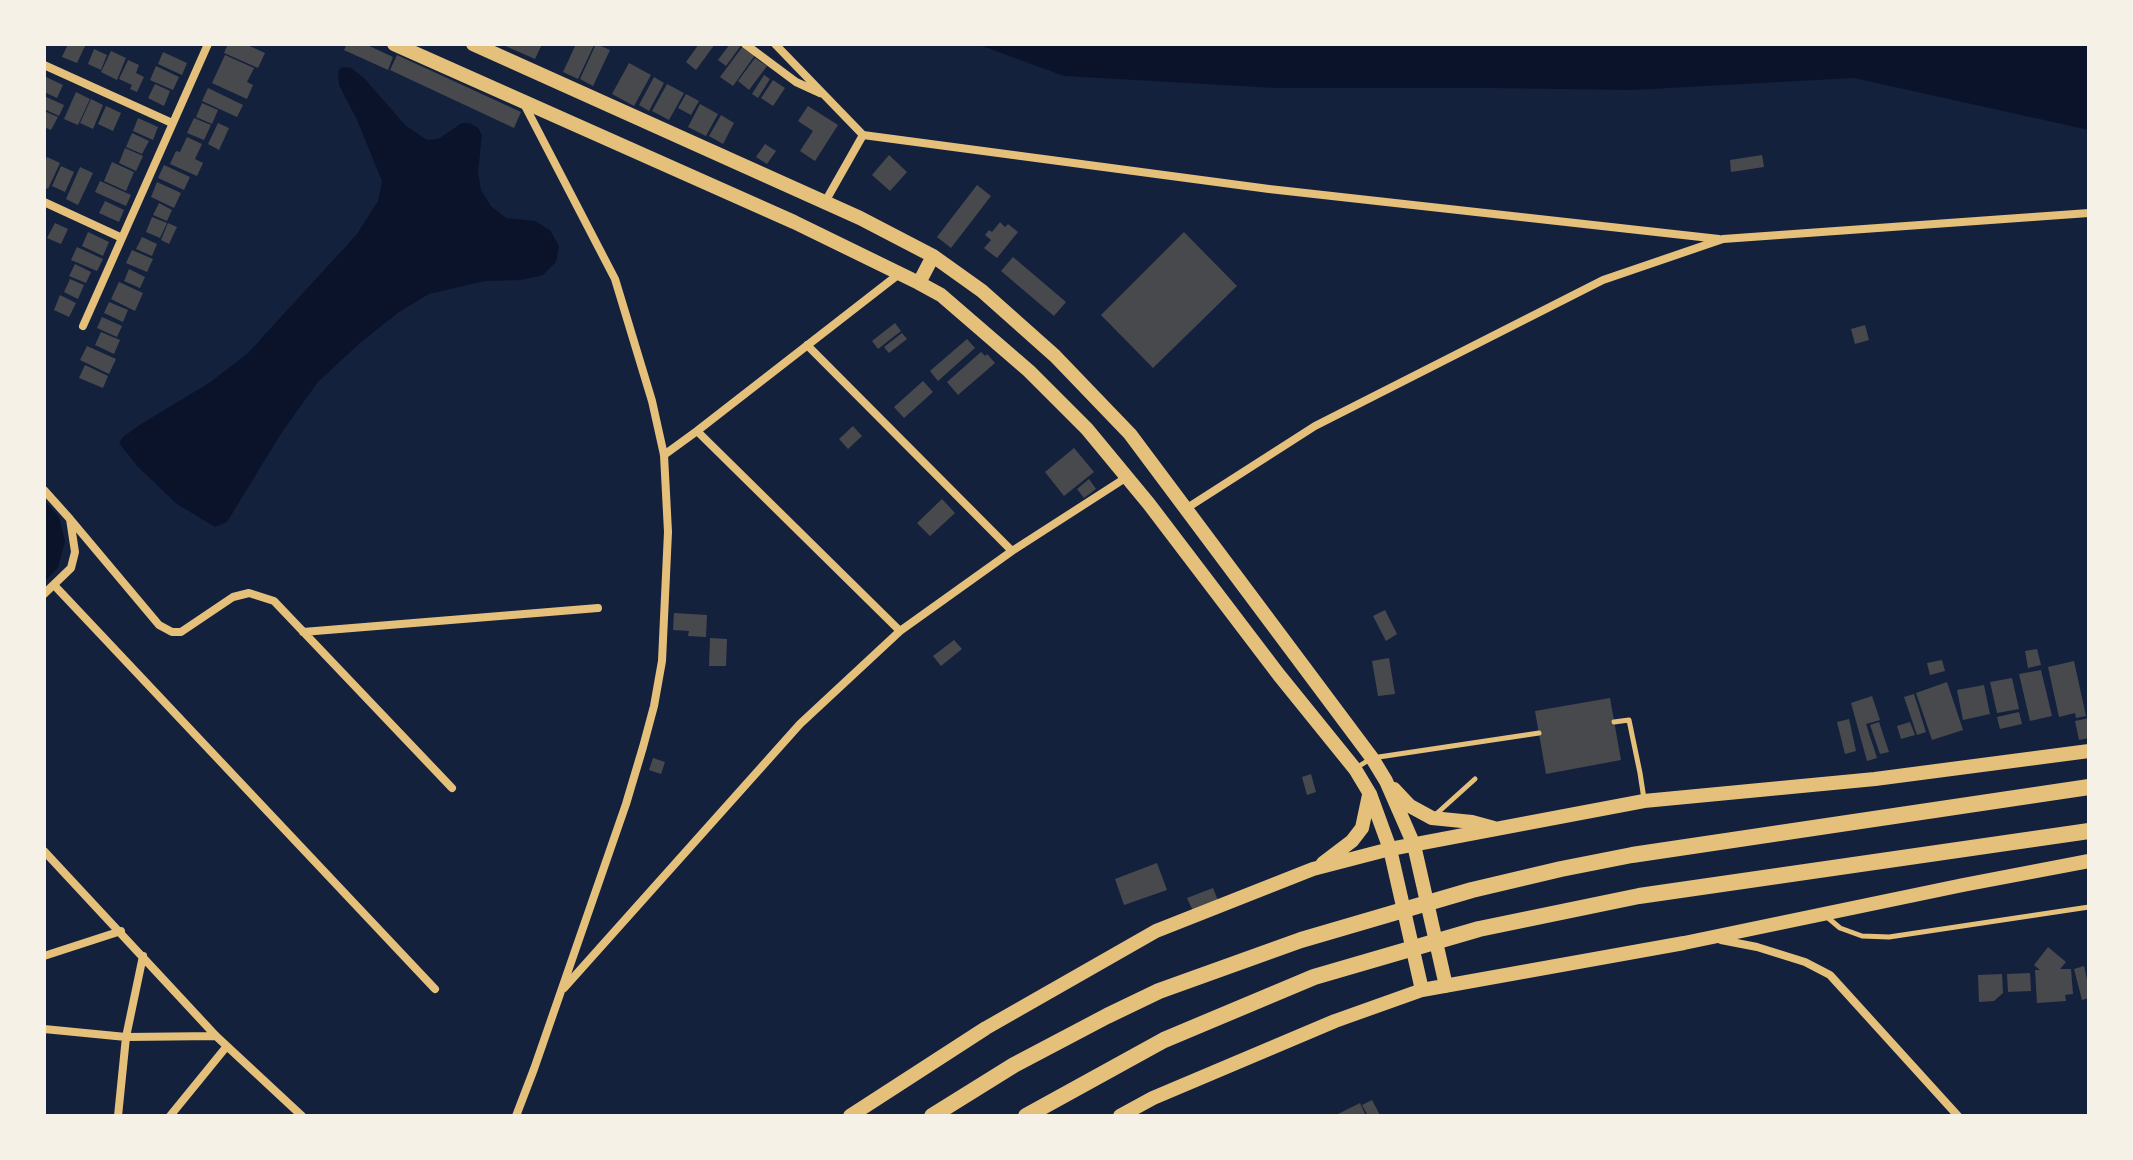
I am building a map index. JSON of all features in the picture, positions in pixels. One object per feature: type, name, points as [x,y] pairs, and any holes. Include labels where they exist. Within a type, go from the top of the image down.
[{"type":"highway","points":[[932,1116],[1014,1065],[1107,1016],[1193,977],[1301,940],[1472,890],[1632,855],[2089,787]]},
{"type":"highway","points":[[1026,1116],[1164,1040],[1314,977],[1479,929],[1639,896],[2089,831]]},
{"type":"main road","points":[[394,44],[794,222],[919,283],[941,295],[1029,371],[1087,429],[1127,477],[1355,769],[1370,794],[1390,849],[1422,990]]},
{"type":"main road","points":[[473,44],[860,218],[933,256],[982,291],[1055,356],[1130,434],[1372,758],[1386,781],[1414,845],[1446,986]]},
{"type":"main road","points":[[919,283],[933,256]]},
{"type":"main road","points":[[850,1116],[986,1028],[1156,931],[1313,869],[1390,849],[1644,801],[1875,779],[2089,751]]},
{"type":"main road","points":[[1386,781],[1410,806],[1432,818],[1472,822],[1498,829]]},
{"type":"main road","points":[[1313,869],[1352,841],[1362,828],[1370,794]]},
{"type":"main road","points":[[1120,1116],[1153,1098],[1335,1021],[1422,990],[1684,943],[2089,861]]},
{"type":"street","points":[[83,326],[208,44]]},
{"type":"street","points":[[745,44],[796,82],[828,97]]},
{"type":"street","points":[[775,44],[863,135],[1269,189],[1723,239],[2089,213]]},
{"type":"street","points":[[44,65],[172,123]]},
{"type":"street","points":[[516,1116],[626,804],[654,706],[662,661],[668,532],[664,455],[652,401],[615,279],[521,100]]},
{"type":"street","points":[[825,202],[863,135]]},
{"type":"street","points":[[44,202],[122,238]]},
{"type":"street","points":[[1187,508],[1315,426],[1589,287],[1723,239]]},
{"type":"street","points":[[664,455],[899,274]]},
{"type":"street","points":[[807,345],[1012,551]]},
{"type":"street","points":[[697,431],[900,631]]},
{"type":"street","points":[[561,992],[800,724],[900,631],[1012,551],[1127,477]]},
{"type":"street","points":[[44,490],[159,625],[172,632],[181,632],[233,597],[249,593],[274,601],[452,788]]},
{"type":"street","points":[[44,594],[71,568],[75,552],[70,519]]},
{"type":"street","points":[[54,585],[435,989]]},
{"type":"street","points":[[303,632],[598,608]]},
{"type":"street","points":[[44,851],[216,1036],[302,1116]]},
{"type":"street","points":[[44,956],[121,931]]},
{"type":"street","points":[[1684,943],[1724,940],[1757,947],[1805,962],[1830,975],[1958,1116]]},
{"type":"street","points":[[118,1116],[126,1037],[143,956]]},
{"type":"street","points":[[44,1029],[126,1037],[216,1036]]},
{"type":"street","points":[[170,1116],[227,1046]]},
{"type":"lane","points":[[1614,722],[1629,720],[1644,801]]},
{"type":"lane","points":[[1355,769],[1372,758],[1539,733]]},
{"type":"lane","points":[[1432,818],[1475,779]]},
{"type":"lane","points":[[1823,914],[1840,928],[1862,936],[1889,937],[2089,907]]},
{"type":"water","points":[[977,44],[2089,44],[2089,130],[1854,78],[1632,90],[1275,88],[1064,76]]},
{"type":"water","points":[[342,67],[351,68],[364,78],[405,125],[427,140],[438,139],[462,123],[478,128],[482,135],[478,172],[481,190],[491,206],[506,218],[535,221],[550,230],[559,246],[556,262],[543,275],[521,280],[485,281],[429,294],[399,312],[318,382],[282,432],[227,522],[215,527],[177,504],[139,468],[119,443],[141,424],[209,383],[247,354],[357,234],[378,201],[382,181],[339,85],[338,71]]},
{"type":"water","points":[[44,500],[59,517],[65,541],[58,568],[44,582]]},
{"type":"building","points":[[68,44],[86,44],[77,63],[62,57]]},
{"type":"building","points":[[228,44],[245,44],[265,53],[258,68],[224,53]]},
{"type":"building","points":[[347,44],[365,44],[393,57],[388,70],[344,50]]},
{"type":"building","points":[[501,44],[542,44],[535,59]]},
{"type":"building","points":[[576,44],[594,45],[578,79],[563,72]]},
{"type":"building","points":[[596,44],[610,50],[593,86],[580,79]]},
{"type":"building","points":[[699,44],[715,44],[696,70],[686,62]]},
{"type":"building","points":[[730,44],[742,44],[726,66],[718,60]]},
{"type":"building","points":[[743,46],[755,55],[733,86],[720,77]]},
{"type":"building","points":[[94,49],[107,55],[101,70],[88,64]]},
{"type":"building","points":[[111,51],[126,58],[117,80],[101,72]]},
{"type":"building","points":[[163,52],[187,63],[182,75],[158,64]]},
{"type":"building","points":[[225,55],[254,68],[247,82],[253,85],[247,99],[212,83]]},
{"type":"building","points":[[397,55],[521,112],[514,128],[390,70]]},
{"type":"building","points":[[755,58],[767,66],[749,90],[738,81]]},
{"type":"building","points":[[128,60],[139,65],[136,73],[144,77],[137,92],[130,89],[132,85],[119,79]]},
{"type":"building","points":[[629,63],[651,75],[634,106],[612,94]]},
{"type":"building","points":[[156,66],[179,77],[173,90],[150,80]]},
{"type":"building","points":[[764,75],[770,79],[758,98],[752,94]]},
{"type":"building","points":[[44,76],[63,85],[57,98],[44,92]]},
{"type":"building","points":[[654,77],[664,83],[649,111],[639,105]]},
{"type":"building","points":[[773,80],[785,88],[773,106],[761,98]]},
{"type":"building","points":[[155,84],[170,91],[164,106],[148,98]]},
{"type":"building","points":[[667,84],[684,93],[669,120],[652,111]]},
{"type":"building","points":[[208,88],[243,105],[237,117],[202,101]]},
{"type":"building","points":[[76,92],[90,99],[78,125],[64,119]]},
{"type":"building","points":[[686,94],[699,101],[691,115],[678,108]]},
{"type":"building","points":[[44,96],[64,105],[59,116],[44,109]]},
{"type":"building","points":[[91,99],[103,105],[93,129],[80,123]]},
{"type":"building","points":[[202,103],[218,110],[212,124],[196,117]]},
{"type":"building","points":[[700,104],[718,114],[706,136],[688,127]]},
{"type":"building","points":[[106,106],[121,113],[113,131],[98,124]]},
{"type":"building","points":[[808,106],[838,125],[815,161],[800,151],[813,131],[798,121]]},
{"type":"building","points":[[44,111],[58,117],[51,130],[44,127]]},
{"type":"building","points":[[721,115],[734,123],[723,144],[709,136]]},
{"type":"building","points":[[138,118],[158,127],[153,140],[133,131]]},
{"type":"building","points":[[194,118],[211,125],[204,140],[187,133]]},
{"type":"building","points":[[218,123],[229,128],[219,150],[208,144]]},
{"type":"building","points":[[132,133],[149,141],[142,154],[126,147]]},
{"type":"building","points":[[187,137],[202,144],[195,159],[203,163],[197,176],[170,164]]},
{"type":"building","points":[[765,144],[776,151],[767,164],[756,157]]},
{"type":"building","points":[[125,148],[143,156],[136,171],[119,163]]},
{"type":"building","points":[[889,155],[907,172],[890,191],[872,175]]},
{"type":"building","points":[[1762,155],[1764,167],[1731,172],[1730,160]]},
{"type":"building","points":[[47,157],[60,163],[48,189],[44,187]]},
{"type":"building","points":[[112,162],[134,172],[126,191],[104,181]]},
{"type":"building","points":[[164,165],[190,177],[184,190],[158,178]]},
{"type":"building","points":[[61,166],[74,172],[65,192],[52,186]]},
{"type":"building","points":[[80,167],[93,173],[78,205],[66,199]]},
{"type":"building","points":[[100,181],[131,195],[126,206],[95,192]]},
{"type":"building","points":[[157,182],[181,193],[174,208],[151,197]]},
{"type":"building","points":[[977,185],[991,196],[951,248],[937,237]]},
{"type":"building","points":[[105,201],[124,210],[119,222],[99,213]]},
{"type":"building","points":[[159,203],[172,210],[167,221],[153,215]]},
{"type":"building","points":[[152,217],[167,223],[160,238],[146,232]]},
{"type":"building","points":[[1000,222],[1018,232],[997,258],[984,248],[991,240],[985,235]]},
{"type":"building","points":[[55,223],[68,229],[61,244],[47,238]]},
{"type":"building","points":[[168,223],[177,227],[169,244],[161,240]]},
{"type":"building","points":[[88,232],[109,242],[103,256],[82,246]]},
{"type":"building","points":[[1184,232],[1237,286],[1153,368],[1101,315]]},
{"type":"building","points":[[142,237],[157,244],[152,256],[136,249]]},
{"type":"building","points":[[77,247],[103,259],[97,271],[71,260]]},
{"type":"building","points":[[132,250],[153,259],[147,272],[126,263]]},
{"type":"building","points":[[1013,257],[1066,302],[1054,316],[1001,271]]},
{"type":"building","points":[[75,264],[91,272],[86,283],[69,276]]},
{"type":"building","points":[[129,269],[145,277],[140,288],[124,281]]},
{"type":"building","points":[[70,279],[84,285],[78,299],[64,292]]},
{"type":"building","points":[[119,282],[143,293],[135,311],[111,299]]},
{"type":"building","points":[[60,295],[76,303],[69,317],[54,310]]},
{"type":"building","points":[[109,302],[128,310],[123,322],[104,313]]},
{"type":"building","points":[[102,317],[122,326],[117,337],[97,328]]},
{"type":"building","points":[[895,323],[901,331],[878,349],[872,341]]},
{"type":"building","points":[[1865,325],[1869,340],[1855,344],[1851,329]]},
{"type":"building","points":[[101,332],[120,340],[114,354],[95,345]]},
{"type":"building","points":[[902,333],[907,339],[889,353],[884,347]]},
{"type":"building","points":[[967,339],[975,348],[938,381],[930,371]]},
{"type":"building","points":[[87,346],[116,359],[109,374],[80,360]]},
{"type":"building","points":[[981,352],[995,363],[958,395],[947,382]]},
{"type":"building","points":[[85,365],[108,376],[103,388],[79,378]]},
{"type":"building","points":[[923,381],[933,392],[904,418],[894,407]]},
{"type":"building","points":[[853,426],[862,436],[848,449],[839,439]]},
{"type":"building","points":[[1074,448],[1094,472],[1064,496],[1045,472]]},
{"type":"building","points":[[1089,479],[1096,489],[1084,498],[1077,489]]},
{"type":"building","points":[[942,499],[955,513],[930,536],[917,523]]},
{"type":"building","points":[[1385,610],[1397,634],[1386,641],[1373,616]]},
{"type":"building","points":[[674,613],[707,615],[706,637],[688,636],[689,631],[673,630]]},
{"type":"building","points":[[710,638],[727,639],[726,666],[709,666]]},
{"type":"building","points":[[954,640],[962,649],[941,666],[933,656]]},
{"type":"building","points":[[2037,649],[2041,665],[2028,668],[2025,651]]},
{"type":"building","points":[[1389,658],[1395,694],[1378,696],[1372,661]]},
{"type":"building","points":[[1942,660],[1945,671],[1930,675],[1927,663]]},
{"type":"building","points":[[2074,661],[2086,716],[2076,718],[2075,713],[2059,717],[2048,667]]},
{"type":"building","points":[[2041,670],[2052,716],[2030,721],[2019,674]]},
{"type":"building","points":[[2012,678],[2019,709],[1997,713],[1990,682]]},
{"type":"building","points":[[1947,682],[1963,730],[1932,740],[1916,693]]},
{"type":"building","points":[[1984,685],[1990,714],[1963,720],[1957,690]]},
{"type":"building","points":[[1914,694],[1926,732],[1917,735],[1904,697]]},
{"type":"building","points":[[1872,696],[1880,720],[1866,724],[1877,758],[1867,761],[1851,703]]},
{"type":"building","points":[[1610,698],[1621,760],[1546,774],[1535,711]]},
{"type":"building","points":[[2019,712],[2022,724],[2000,729],[1997,717]]},
{"type":"building","points":[[2089,718],[2089,738],[2079,740],[2075,721]]},
{"type":"building","points":[[1849,719],[1856,751],[1845,754],[1837,722]]},
{"type":"building","points":[[1879,722],[1889,752],[1880,754],[1870,725]]},
{"type":"building","points":[[1910,722],[1915,735],[1901,739],[1897,726]]},
{"type":"building","points":[[653,758],[665,762],[661,774],[649,770]]},
{"type":"building","points":[[1311,774],[1316,792],[1307,795],[1302,777]]},
{"type":"building","points":[[1157,863],[1167,890],[1124,905],[1115,879]]},
{"type":"building","points":[[1213,888],[1219,903],[1194,913],[1187,898]]},
{"type":"building","points":[[2048,947],[2066,962],[2060,969],[2071,969],[2073,994],[2065,995],[2066,1001],[2037,1003],[2035,970],[2040,970],[2034,965]]},
{"type":"building","points":[[2084,966],[2089,998],[2082,1000],[2074,969]]},
{"type":"building","points":[[2030,973],[2031,991],[2008,992],[2007,974]]},
{"type":"building","points":[[2002,974],[2003,993],[1994,1001],[1979,1002],[1978,975]]},
{"type":"building","points":[[1372,1100],[1378,1116],[1368,1116],[1362,1105]]},
{"type":"building","points":[[1360,1103],[1366,1116],[1334,1116]]}]
